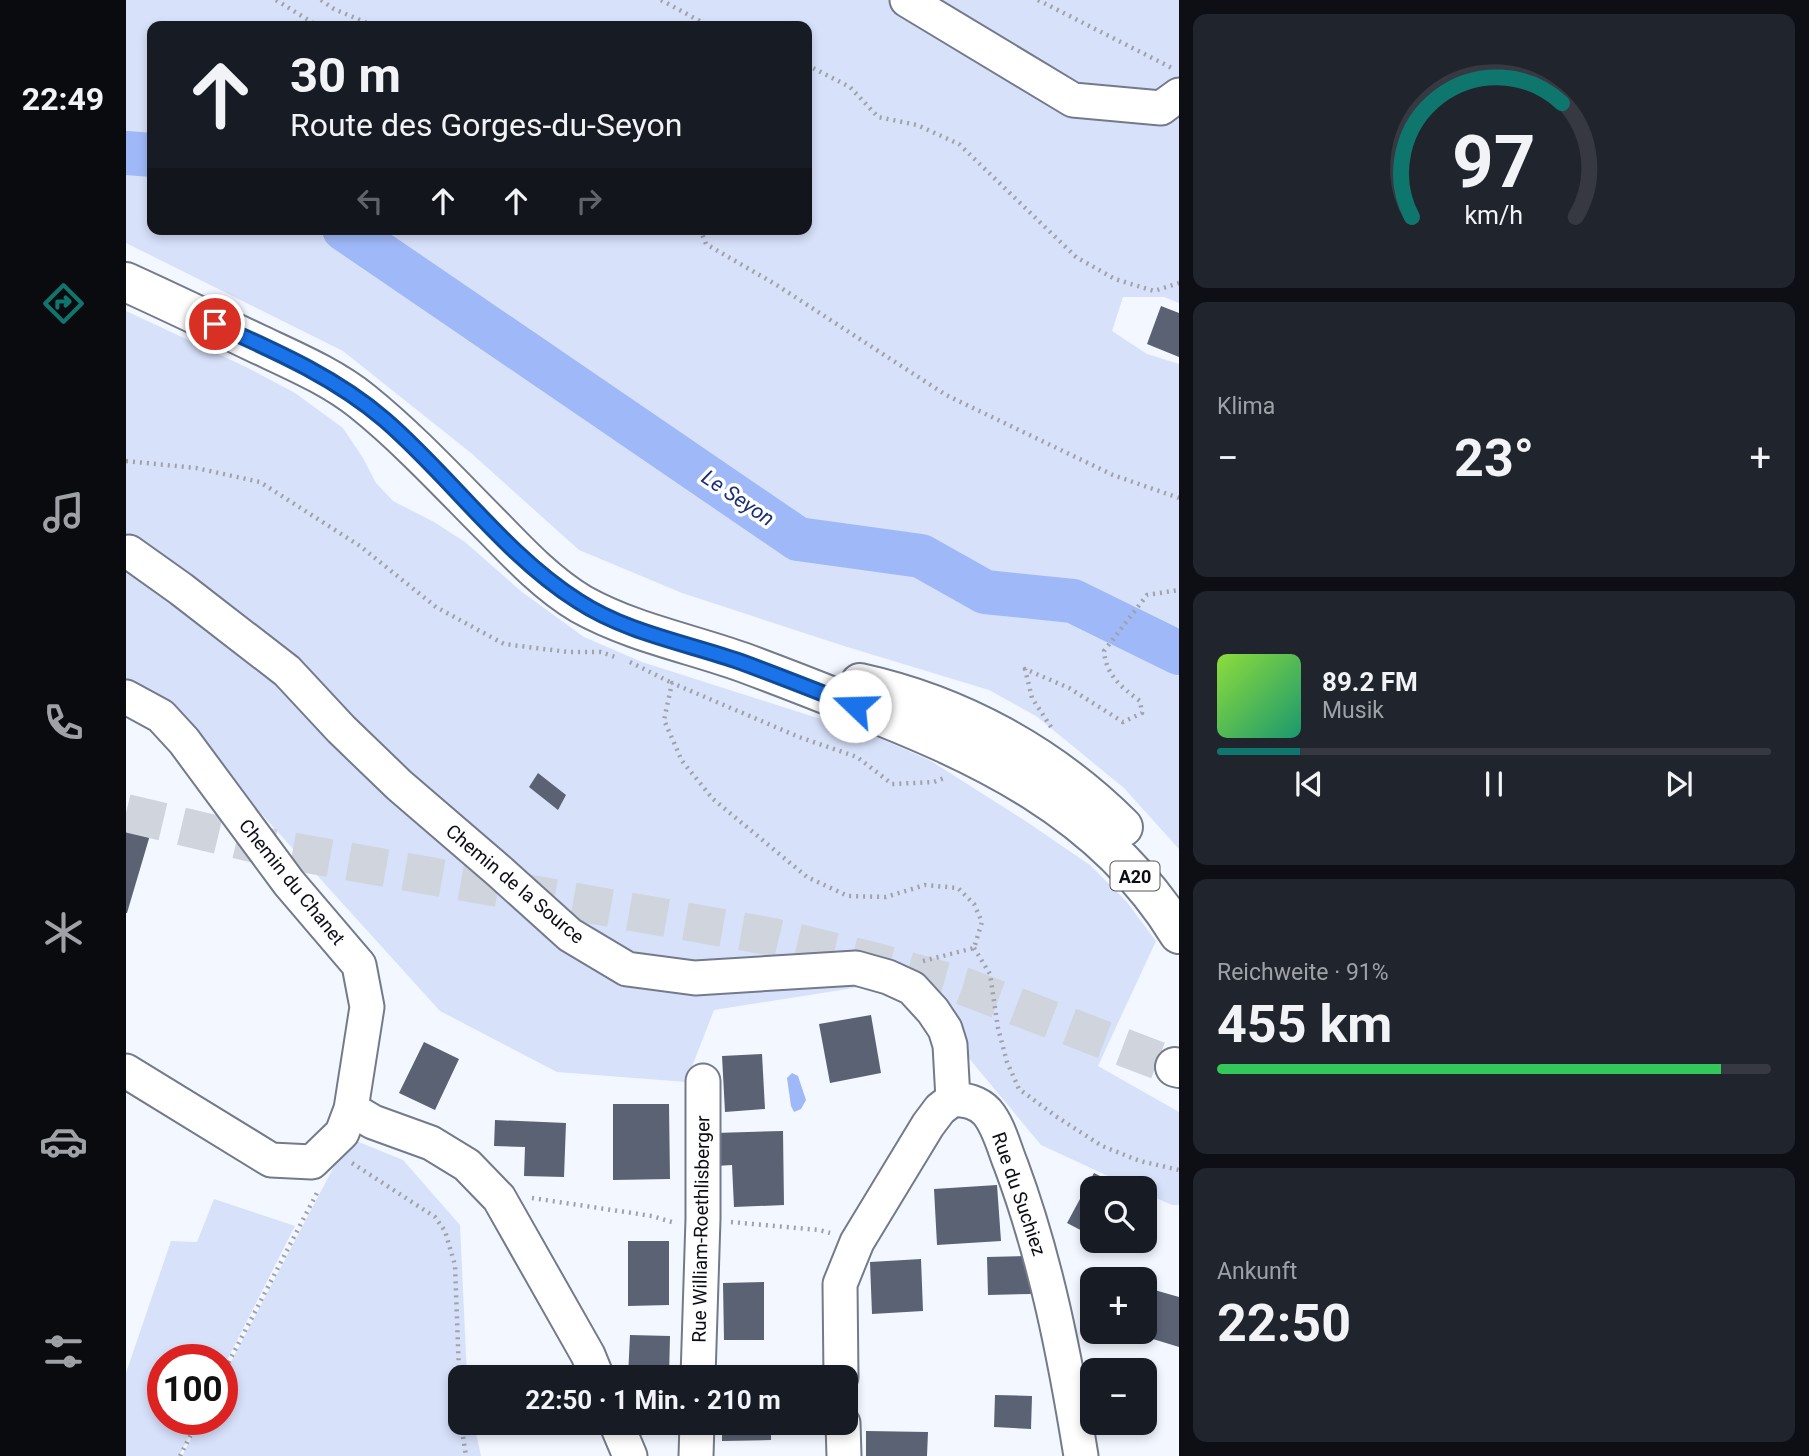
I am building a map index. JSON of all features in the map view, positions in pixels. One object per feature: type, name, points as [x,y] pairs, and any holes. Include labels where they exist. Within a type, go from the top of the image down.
[{"type":"highway","name":"A20","points":[[126,282],[310,369],[359,399],[396,431],[525,558],[579,603],[623,624],[741,662],[948,743],[1021,781],[1083,824],[1146,888],[1179,934]]},
{"type":"highway","points":[[741,662],[822,674],[867,684],[939,707],[1016,743],[1076,785],[1129,833],[1179,887]]},
{"type":"street","points":[[907,0],[1073,100],[1161,108],[1179,95]]},
{"type":"street","name":"Chemin de la Source","points":[[126,553],[129,552],[181,589],[287,671],[398,785],[570,935],[627,969],[695,978],[856,968],[888,977],[912,988],[945,1029],[950,1045],[953,1099]]},
{"type":"street","name":"Chemin du Chanet","points":[[126,697],[161,716],[184,741],[289,883],[359,965],[367,1007],[351,1109],[342,1133],[320,1154]]},
{"type":"street","points":[[126,1071],[271,1160],[320,1154]]},
{"type":"street","name":"Rue William-Roethlisberger","points":[[698,1365],[703,1081]]},
{"type":"street","points":[[841,1365],[840,1284],[857,1242],[928,1125],[940,1109],[953,1099]]},
{"type":"street","name":"Rue du Suchiez","points":[[953,1099],[971,1101],[988,1112],[1020,1190],[1039,1248],[1064,1355],[1081,1456]]},
{"type":"street","points":[[351,1109],[373,1122],[430,1143],[467,1165],[499,1198],[592,1365]]},
{"type":"street","points":[[621,1435],[630,1456]]},
{"type":"street","points":[[696,1435],[696,1456]]},
{"type":"street","points":[[843,1435],[844,1456]]},
{"type":"path","points":[[276,0],[310,21]]},
{"type":"path","points":[[321,0],[364,21]]},
{"type":"path","points":[[661,0],[700,21]]},
{"type":"path","points":[[1038,0],[1179,71]]},
{"type":"path","points":[[812,68],[850,87],[878,117],[917,125],[959,144],[1076,257],[1115,279],[1154,291],[1179,283]]},
{"type":"path","points":[[703,235],[706,244],[775,284],[946,395],[1113,475],[1179,498]]},
{"type":"path","points":[[126,461],[196,468],[260,482],[360,546],[436,607],[504,644],[568,652],[601,652],[627,660],[672,683],[799,737],[857,757],[892,784],[934,782],[956,774]]},
{"type":"path","points":[[1057,736],[1032,698],[1025,669],[1069,688],[1123,722],[1142,713],[1140,701],[1119,687],[1105,664],[1104,651],[1147,595],[1179,590]]},
{"type":"path","points":[[672,683],[664,720],[682,761],[713,799],[807,877],[848,896],[886,897],[925,885],[958,888],[974,904],[982,922],[974,948],[990,974],[998,1028],[1007,1062],[1020,1089],[1102,1146],[1140,1161],[1179,1170]]},
{"type":"path","points":[[912,988],[918,962],[974,948]]},
{"type":"path","points":[[238,1345],[327,1176],[320,1154]]},
{"type":"path","points":[[320,1154],[378,1181],[435,1217],[445,1231],[455,1265],[459,1365]]},
{"type":"path","points":[[499,1198],[522,1197],[702,1225],[819,1230],[857,1242]]},
{"type":"path","points":[[180,1456],[191,1435]]},
{"type":"path","points":[[463,1435],[466,1456]]},
{"type":"shaded area","points":[[126,0],[1179,0],[1179,303],[1164,297],[1123,297],[1112,331],[1147,354],[1179,364],[1179,849],[1124,788],[1036,716],[989,690],[682,593],[579,550],[471,453],[343,351],[126,243]]},
{"type":"shaded area","points":[[126,311],[295,393],[343,428],[376,483],[393,501],[465,542],[522,592],[584,637],[642,662],[877,737],[931,761],[1090,865],[1126,901],[1156,941],[1098,1066],[1179,1112],[1179,1205],[1157,1198],[1157,1176],[1108,1176],[1041,1145],[904,980],[714,1010],[686,1082],[557,1072],[440,1011],[170,713],[126,691]]},
{"type":"shaded area","points":[[349,1138],[403,1160],[460,1225],[466,1365],[448,1365],[448,1435],[477,1435],[481,1456],[182,1456],[193,1435],[238,1435],[238,1349]]},
{"type":"shaded area","points":[[214,1199],[295,1226],[235,1344],[147,1344],[147,1435],[190,1435],[179,1456],[126,1456],[126,1373],[171,1241],[197,1242]]},
{"type":"water","points":[[792,1073],[798,1076],[806,1100],[801,1109],[794,1112],[787,1078]]},
{"type":"building","points":[[1161,306],[1179,313],[1179,357],[1147,344]]},
{"type":"building","points":[[538,773],[566,795],[558,810],[529,787]]},
{"type":"building","points":[[126,818],[153,825],[127,913],[126,913]]},
{"type":"building","points":[[871,1015],[881,1073],[830,1083],[819,1024]]},
{"type":"building","points":[[424,1042],[459,1059],[435,1110],[399,1093]]},
{"type":"building","points":[[762,1054],[765,1109],[725,1112],[722,1056]]},
{"type":"building","points":[[613,1104],[669,1104],[670,1179],[613,1180]]},
{"type":"building","points":[[495,1120],[566,1123],[564,1177],[524,1176],[525,1147],[494,1146]]},
{"type":"building","points":[[783,1131],[784,1205],[734,1207],[732,1165],[716,1166],[715,1133]]},
{"type":"building","points":[[997,1185],[1001,1241],[937,1245],[934,1189]]},
{"type":"building","points":[[1080,1199],[1080,1230],[1067,1223]]},
{"type":"building","points":[[628,1241],[669,1241],[669,1305],[628,1306]]},
{"type":"building","points":[[1030,1256],[1031,1294],[988,1295],[987,1257]]},
{"type":"building","points":[[921,1259],[923,1311],[872,1314],[870,1262]]},
{"type":"building","points":[[764,1282],[764,1340],[724,1340],[723,1283]]},
{"type":"building","points":[[1157,1291],[1179,1297],[1179,1347],[1157,1340]]},
{"type":"building","points":[[630,1335],[670,1336],[669,1365],[629,1365]]},
{"type":"building","points":[[995,1395],[1032,1396],[1031,1429],[994,1427]]},
{"type":"building","points":[[866,1431],[928,1432],[927,1456],[866,1456]]},
{"type":"building","points":[[722,1435],[771,1435],[771,1440],[722,1441]]},
{"type":"waterway","name":"Le Seyon","points":[[126,153],[147,155]]},
{"type":"waterway","name":"Le Seyon","points":[[353,235],[798,539],[921,556],[985,592],[1073,601],[1179,653]]},
{"type":"tunnel","points":[[126,813],[273,848],[773,937],[873,961],[963,986],[1175,1067]]},
{"type":"route","points":[[215,324],[310,369],[359,399],[396,431],[505,540],[579,603],[623,624],[741,662],[855,706]]}]
